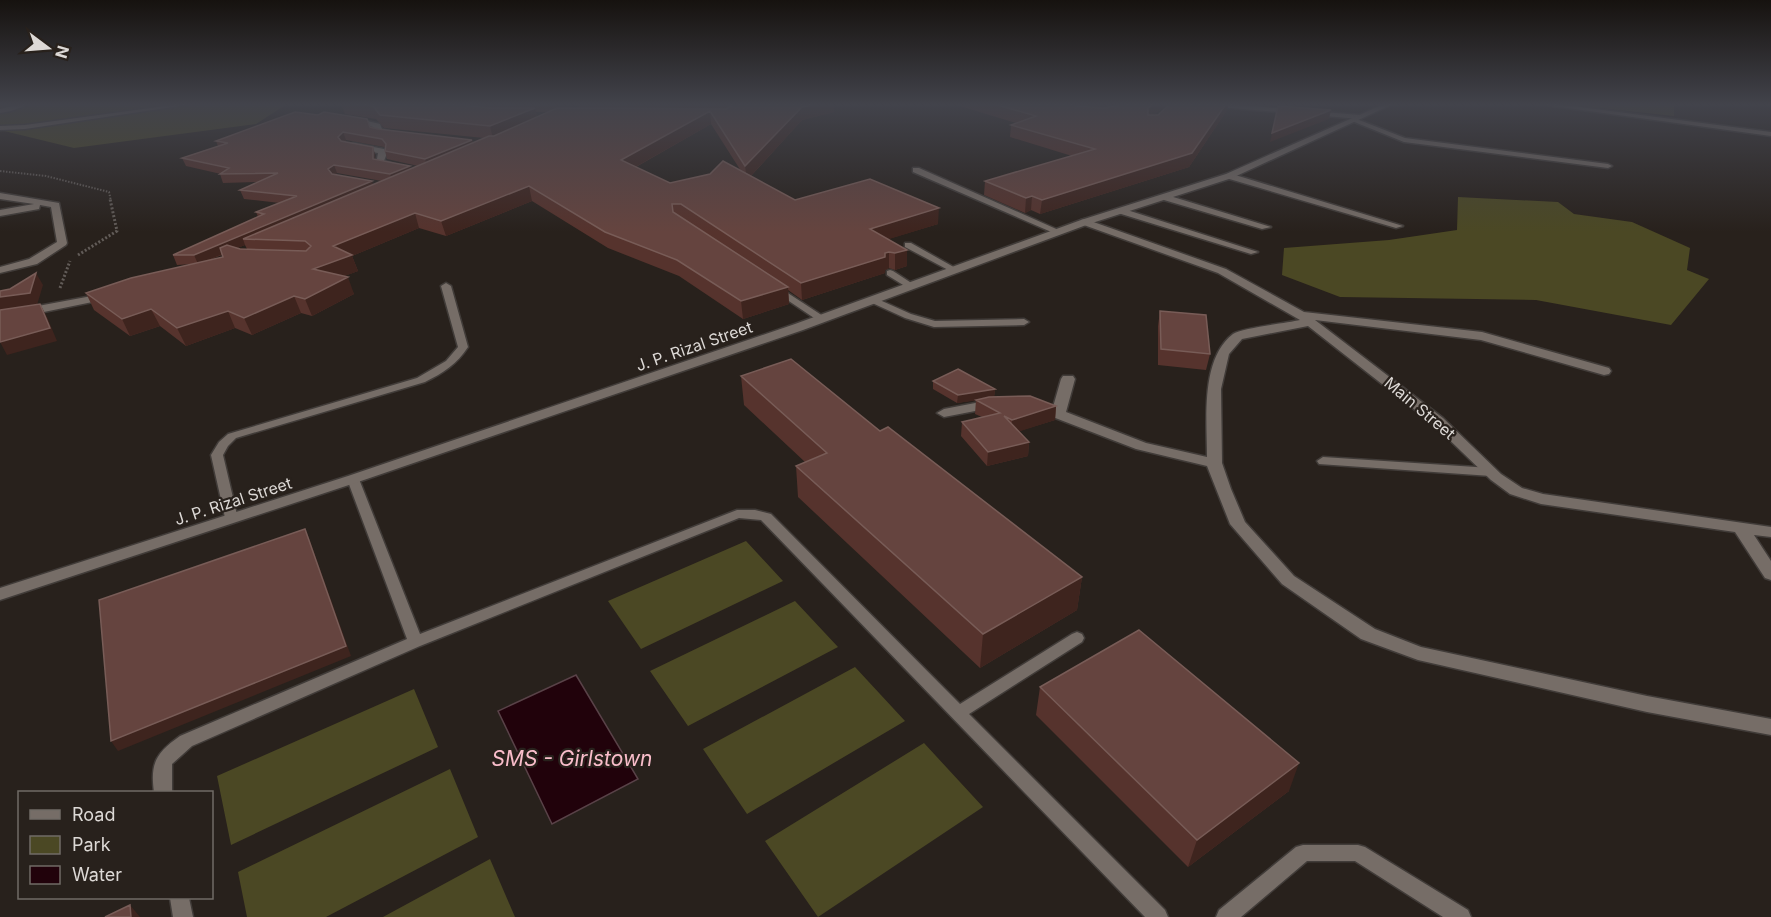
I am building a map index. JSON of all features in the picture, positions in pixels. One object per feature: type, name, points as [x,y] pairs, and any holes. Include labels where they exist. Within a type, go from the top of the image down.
[{"type":"street","points":[[360,147],[377,149],[383,153],[379,163],[404,167]]},
{"type":"street","name":"J. P. Rizal Street","points":[[0,594],[353,479],[873,300],[1086,222],[1167,198],[1229,176],[1293,147]]},
{"type":"street","points":[[0,196],[56,206],[62,243],[53,252],[35,261],[0,270]]},
{"type":"street","points":[[1167,198],[1266,227]]},
{"type":"street","points":[[0,213],[46,205]]},
{"type":"street","name":"Main Street","points":[[1086,222],[1222,271],[1306,319],[1438,421],[1491,472],[1516,491],[1541,499],[1771,532]]},
{"type":"street","points":[[0,317],[117,294]]},
{"type":"street","points":[[1604,371],[1482,336],[1306,319],[1238,336],[1223,353],[1214,389],[1214,463],[1238,524],[1288,580],[1368,634],[1430,656],[1647,704],[1771,727]]},
{"type":"street","points":[[1058,415],[1068,379]]},
{"type":"street","points":[[944,413],[980,405],[1018,402],[1031,404],[1141,446],[1214,463]]},
{"type":"street","points":[[1740,527],[1771,574]]},
{"type":"lane","points":[[1457,147],[1608,166]]},
{"type":"lane","points":[[916,170],[1059,232]]},
{"type":"lane","points":[[1229,176],[1399,226]]},
{"type":"lane","points":[[1121,211],[1254,252]]},
{"type":"lane","points":[[908,245],[955,270]]},
{"type":"lane","points":[[890,273],[911,286]]},
{"type":"lane","points":[[770,284],[820,318]]},
{"type":"lane","points":[[231,519],[217,455],[223,444],[232,436],[421,380],[444,369],[456,359],[463,347],[446,286]]},
{"type":"lane","points":[[873,300],[908,316],[934,324],[1024,322]]},
{"type":"lane","points":[[1323,461],[1491,472]]},
{"type":"lane","points":[[353,479],[415,642]]},
{"type":"lane","points":[[164,791],[160,771],[166,755],[186,741],[415,642],[737,514],[755,514],[766,517],[1158,917]]},
{"type":"lane","points":[[958,713],[1077,638]]},
{"type":"lane","points":[[1226,917],[1303,853],[1358,853],[1461,917]]},
{"type":"lane","points":[[180,899],[183,917]]},
{"type":"green space","points":[[1458,197],[1558,202],[1574,214],[1632,222],[1690,248],[1687,270],[1709,279],[1671,325],[1536,300],[1340,297],[1282,275],[1284,248],[1389,240],[1457,230]]},
{"type":"green space","points":[[746,541],[783,581],[641,649],[608,601]]},
{"type":"green space","points":[[795,601],[838,647],[688,726],[650,671]]},
{"type":"green space","points":[[855,667],[905,721],[747,814],[703,749]]},
{"type":"green space","points":[[414,689],[438,747],[231,845],[217,776]]},
{"type":"green space","points":[[924,743],[983,807],[818,917],[765,841]]},
{"type":"green space","points":[[450,769],[478,837],[326,917],[247,917],[238,872]]},
{"type":"green space","points":[[490,859],[515,917],[383,917]]},
{"type":"water","name":"SMS - Girlstown","points":[[576,675],[638,779],[552,824],[498,711]]},
{"type":"building","points":[[216,147],[372,147],[373,159],[410,166],[390,174],[334,165],[328,169],[332,174],[372,181],[194,255],[173,255],[264,214],[256,212],[297,196],[240,190],[278,173],[220,174],[229,168],[182,158]]},
{"type":"building","points":[[386,147],[455,147],[425,159],[385,151]]},
{"type":"building","points":[[463,147],[645,147],[621,160],[670,183],[710,174],[723,161],[795,200],[870,179],[939,208],[870,229],[907,250],[885,253],[885,257],[801,283],[681,204],[672,204],[673,212],[788,287],[741,301],[677,260],[605,232],[529,186],[441,221],[415,213],[333,246],[352,255],[313,269],[348,277],[305,299],[294,296],[244,318],[228,311],[177,328],[151,309],[122,319],[86,293],[131,278],[223,257],[220,248],[227,245],[240,249],[306,251],[311,246],[305,241],[243,239]]},
{"type":"building","points":[[733,147],[764,147],[745,166]]},
{"type":"building","points":[[1087,147],[1196,147],[1192,153],[1042,200],[1032,196],[1026,198],[985,181],[1095,149]]},
{"type":"building","points":[[36,273],[30,293],[0,297],[0,291],[10,289]]},
{"type":"building","points":[[40,304],[50,328],[0,342],[0,310]]},
{"type":"building","points":[[1160,311],[1206,315],[1210,354],[1161,349]]},
{"type":"building","points":[[791,359],[880,431],[888,427],[1082,577],[983,634],[796,466],[827,453],[741,376]]},
{"type":"building","points":[[958,369],[995,389],[958,395],[933,381]]},
{"type":"building","points":[[1030,396],[1056,406],[1012,420],[1004,416],[1029,442],[988,452],[962,422],[1000,413],[976,400],[989,397]]},
{"type":"building","points":[[305,529],[346,646],[111,741],[99,600]]},
{"type":"building","points":[[1139,630],[1299,763],[1197,840],[1040,687]]},
{"type":"building","points":[[130,905],[131,917],[105,917]]}]
